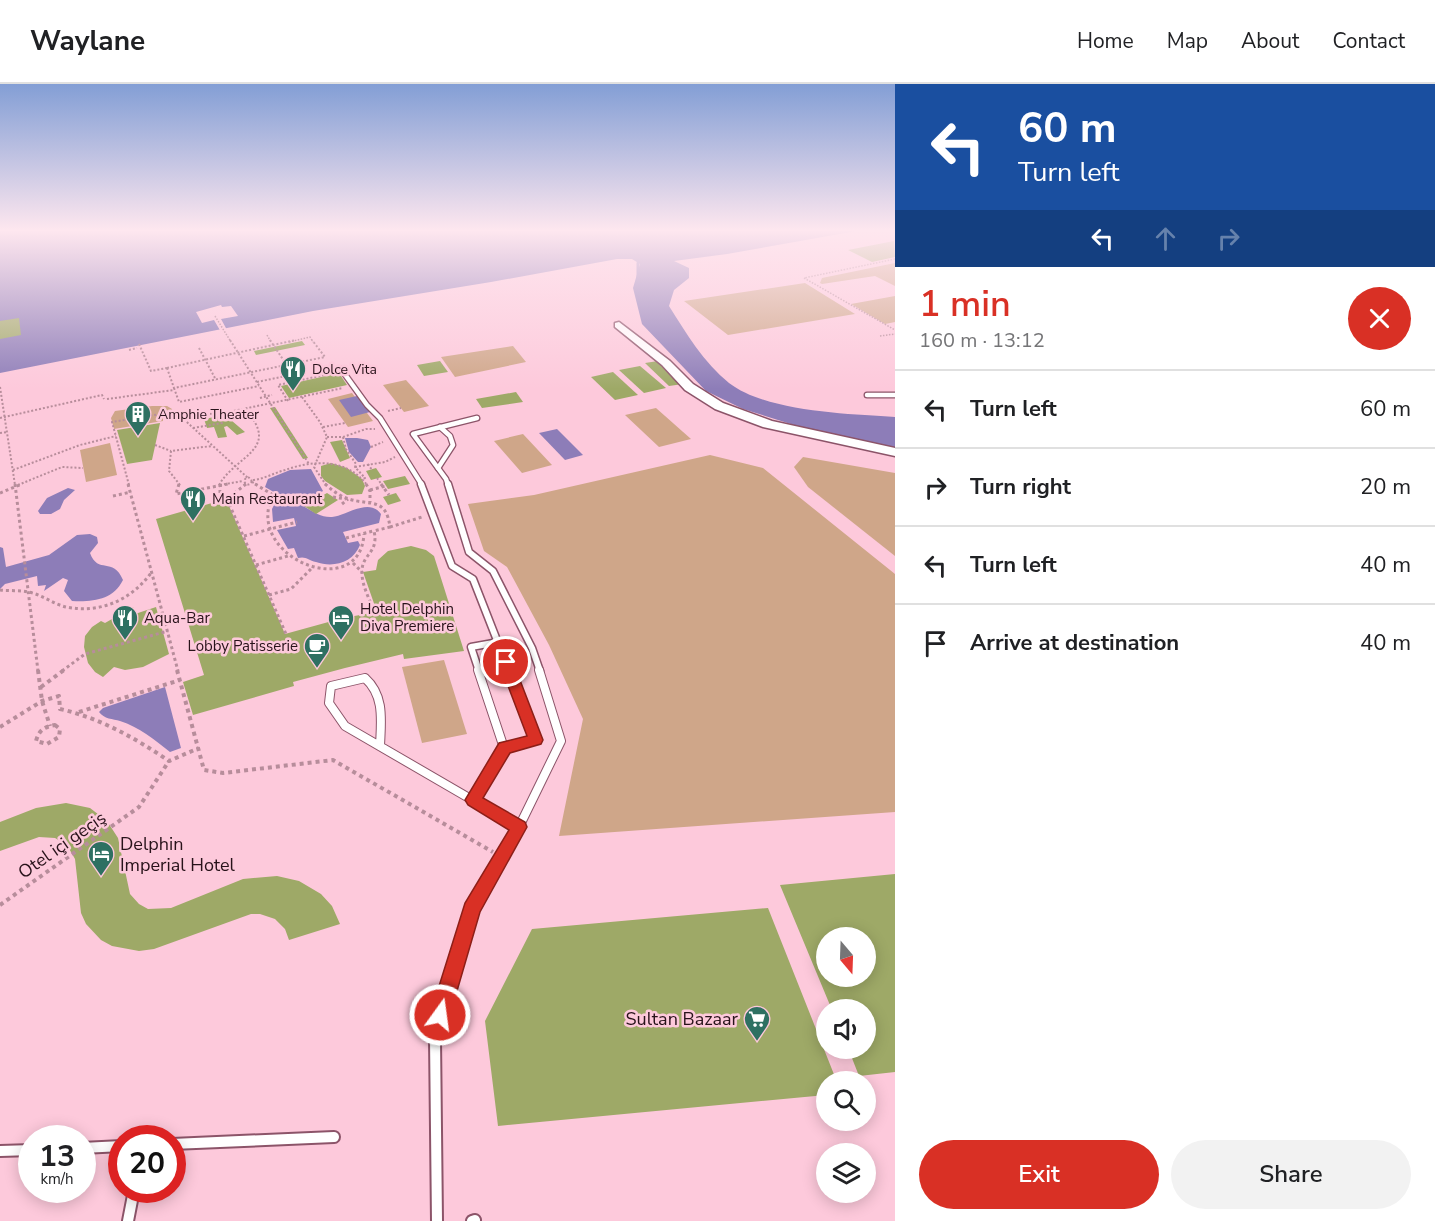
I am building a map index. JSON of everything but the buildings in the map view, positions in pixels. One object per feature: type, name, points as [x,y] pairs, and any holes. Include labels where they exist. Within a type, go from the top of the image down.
[{"type":"street","points":[[619,325],[666,363],[689,387],[719,406],[768,424],[895,452]]},
{"type":"lane","points":[[341,369],[380,418],[425,490],[452,566],[472,579],[499,642],[536,740],[504,748],[473,800]]},
{"type":"lane","points":[[867,395],[895,395]]},
{"type":"lane","points":[[437,1221],[435,1038],[445,993],[472,909],[519,827],[561,741],[532,648],[493,571],[469,552],[446,479],[413,434],[477,418]]},
{"type":"lane","points":[[438,468],[453,445],[450,436],[441,427]]},
{"type":"lane","points":[[499,642],[471,647],[504,748]]},
{"type":"lane","points":[[380,746],[379,694],[373,683],[365,678],[331,686],[326,696],[329,707],[345,726],[519,827]]},
{"type":"lane","points":[[186,1143],[334,1137]]},
{"type":"lane","points":[[0,1151],[18,1150]]},
{"type":"lane","points":[[128,1221],[131,1203]]},
{"type":"path","points":[[813,283],[895,332]]},
{"type":"path","points":[[215,316],[309,464]]},
{"type":"path","points":[[880,336],[895,332]]},
{"type":"path","points":[[267,336],[287,365]]},
{"type":"path","points":[[0,418],[102,395],[105,399],[174,389],[324,357],[310,337],[151,371],[139,344]]},
{"type":"path","points":[[129,350],[137,348]]},
{"type":"path","points":[[199,348],[216,380]]},
{"type":"path","points":[[166,368],[179,402],[260,386]]},
{"type":"path","points":[[288,400],[278,385],[329,374]]},
{"type":"path","points":[[257,382],[286,376],[287,378]]},
{"type":"path","points":[[353,386],[246,410],[219,414],[212,412],[166,413],[112,422],[204,770],[223,773],[333,760],[502,857]]},
{"type":"path","points":[[0,387],[14,470],[42,701],[50,726]]},
{"type":"path","points":[[260,398],[272,395]]},
{"type":"path","points":[[303,397],[327,437],[314,467],[317,477],[348,499]]},
{"type":"path","points":[[246,410],[254,417],[259,434],[251,453],[225,476],[219,486],[219,495],[227,499],[285,634]]},
{"type":"path","points":[[178,414],[235,468],[273,495],[266,506],[270,528],[288,556],[313,567],[340,567],[353,563],[362,553],[364,534]]},
{"type":"path","points":[[193,428],[222,423],[219,414]]},
{"type":"path","points":[[323,427],[345,423]]},
{"type":"path","points":[[327,437],[355,435],[365,429],[373,429],[379,432],[389,447]]},
{"type":"path","points":[[0,433],[8,432]]},
{"type":"path","points":[[14,470],[80,445],[116,436]]},
{"type":"path","points":[[343,437],[346,449],[356,464],[355,467],[365,478],[363,479],[370,490],[370,502]]},
{"type":"path","points":[[371,447],[379,444]]},
{"type":"path","points":[[155,445],[171,451],[212,446]]},
{"type":"path","points":[[171,451],[169,471],[180,485],[176,494],[263,480],[272,474],[316,462],[338,463],[363,479]]},
{"type":"path","points":[[355,467],[390,461],[395,452]]},
{"type":"path","points":[[368,464],[372,470]]},
{"type":"path","points":[[0,493],[62,467],[83,468]]},
{"type":"path","points":[[227,499],[248,478]]},
{"type":"path","points":[[377,478],[389,495]]},
{"type":"path","points":[[262,487],[263,480]]},
{"type":"path","points":[[370,490],[384,486]]},
{"type":"path","points":[[113,496],[131,492]]},
{"type":"path","points":[[333,497],[370,502],[383,507],[390,527]]},
{"type":"path","points":[[342,504],[348,499]]},
{"type":"path","points":[[346,538],[390,527],[407,520],[434,515]]},
{"type":"path","points":[[243,536],[297,522]]},
{"type":"path","points":[[374,531],[377,538],[376,548],[363,563],[362,572],[374,612]]},
{"type":"path","points":[[256,565],[288,556]]},
{"type":"path","points":[[353,563],[362,572]]},
{"type":"path","points":[[269,595],[291,589],[313,567]]},
{"type":"path","points":[[0,590],[29,592],[65,607],[89,609],[115,603],[139,589],[152,572]]},
{"type":"path","points":[[41,687],[85,654],[168,631]]},
{"type":"path","points":[[78,712],[180,680]]},
{"type":"path","points":[[0,727],[42,701],[58,696],[60,709],[78,712],[144,742],[169,761],[199,748]]},
{"type":"path","points":[[50,726],[60,729],[59,736],[47,744],[39,743],[36,737],[50,726]]},
{"type":"path","name":"Otel içi geçiş","points":[[0,905],[139,807],[169,761]]},
{"type":"shaded area","points":[[0,283],[484,283],[313,311],[0,373]]},
{"type":"shaded area","points":[[634,283],[683,283],[674,290],[669,306],[704,357],[729,383],[745,393],[786,406],[809,410],[895,417],[895,448],[794,425],[743,409],[706,391],[642,324],[633,288]]},
{"type":"shaded area","points":[[805,283],[855,314],[728,335],[684,301]]},
{"type":"shaded area","points":[[895,296],[895,322],[885,324],[851,304]]},
{"type":"shaded area","points":[[513,346],[526,362],[455,377],[441,357]]},
{"type":"shaded area","points":[[406,380],[429,406],[404,412],[383,385]]},
{"type":"shaded area","points":[[352,393],[373,421],[348,427],[328,399]]},
{"type":"shaded area","points":[[357,396],[370,412],[351,417],[339,400]]},
{"type":"shaded area","points":[[167,406],[172,409],[173,415],[163,417],[163,421],[114,429],[111,418],[115,411]]},
{"type":"shaded area","points":[[656,408],[691,439],[659,447],[625,415]]},
{"type":"shaded area","points":[[557,429],[583,455],[565,460],[539,433]]},
{"type":"shaded area","points":[[523,434],[552,465],[522,473],[494,441]]},
{"type":"shaded area","points":[[345,438],[368,440],[371,447],[363,462],[358,462],[349,452]]},
{"type":"shaded area","points":[[110,443],[117,475],[86,482],[80,450]]},
{"type":"shaded area","points":[[710,455],[763,468],[895,574],[895,812],[559,836],[583,719],[549,645],[507,567],[484,551],[468,504],[534,495]]},
{"type":"shaded area","points":[[803,457],[895,473],[895,556],[808,487],[794,467]]},
{"type":"shaded area","points":[[311,469],[323,491],[318,494],[321,496],[305,507],[328,517],[364,507],[376,509],[381,514],[379,523],[343,532],[348,543],[358,541],[360,545],[353,556],[336,564],[322,564],[298,558],[294,548],[288,549],[277,530],[296,526],[294,518],[273,522],[272,509],[279,495],[265,487],[268,479],[290,470]]},
{"type":"shaded area","points":[[68,488],[75,490],[64,500],[60,509],[51,514],[40,514],[38,511],[47,498]]},
{"type":"shaded area","points":[[90,534],[97,537],[98,543],[90,553],[93,559],[101,565],[115,569],[123,580],[119,587],[108,596],[95,600],[72,601],[64,591],[68,580],[63,578],[44,591],[46,585],[38,586],[37,576],[5,584],[0,589],[0,547],[3,548],[6,567],[49,555],[77,535]]},
{"type":"shaded area","points":[[444,660],[467,734],[422,743],[402,667]]},
{"type":"shaded area","points":[[165,687],[181,748],[170,752],[140,730],[99,712],[103,708]]},
{"type":"pier","points":[[221,305],[222,307],[231,306],[238,316],[221,319],[227,330],[221,332],[214,320],[202,323],[196,312]]},
{"type":"place","name":"Dolce Vita","points":[[293,392]]},
{"type":"place","name":"Amphie Theater","points":[[138,437]]},
{"type":"place","name":"Main Restaurant","points":[[193,522]]},
{"type":"place","name":"Aqua-Bar","points":[[125,641]]},
{"type":"place","name":"Hotel Delphin Diva Premiere","points":[[341,641]]},
{"type":"place","name":"Lobby Patisserie","points":[[317,669]]},
{"type":"place","name":"Delphin Imperial Hotel","points":[[101,877]]},
{"type":"place","name":"Sultan Bazaar","points":[[757,1042]]},
{"type":"route","points":[[440,1015],[472,909],[519,827],[473,800],[504,748],[536,740],[506,662]]}]
